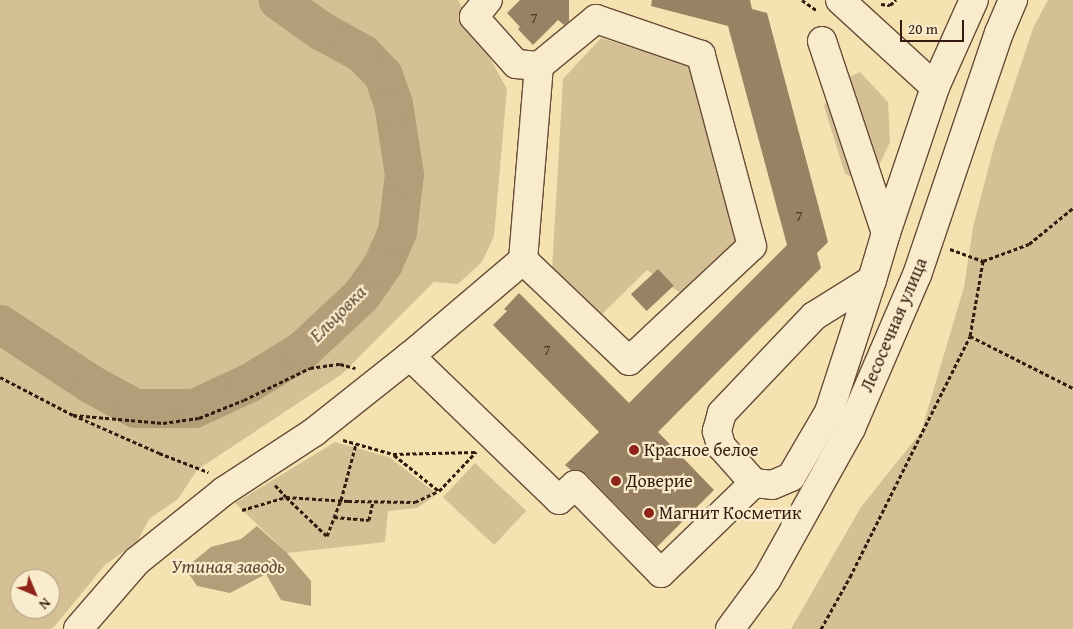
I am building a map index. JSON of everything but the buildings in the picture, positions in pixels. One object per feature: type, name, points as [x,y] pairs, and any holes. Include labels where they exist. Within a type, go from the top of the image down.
[{"type":"street","points":[[488,0],[474,17],[516,64],[539,66],[596,19],[701,55],[752,246],[629,361],[523,260]]},
{"type":"street","points":[[840,0],[935,87]]},
{"type":"street","points":[[872,280],[814,316],[722,413],[717,431],[721,446],[754,483],[772,485],[791,477],[829,412],[872,280],[886,232],[935,87],[974,0]]},
{"type":"street","name":"Лесосечная улица","points":[[730,629],[767,579],[851,428],[917,275],[999,33],[1013,0]]},
{"type":"street","points":[[822,41],[886,232]]},
{"type":"street","points":[[78,629],[137,561],[224,492],[314,432],[410,356],[523,260],[539,66]]},
{"type":"street","points":[[410,356],[484,443],[559,500],[575,485],[661,573],[754,483]]},
{"type":"path","points":[[928,242],[983,261],[1030,244],[1073,208]]},
{"type":"path","points":[[821,629],[850,577],[970,336],[983,261]]},
{"type":"path","points":[[970,336],[1073,388]]},
{"type":"path","points":[[73,414],[164,423],[199,418],[227,408],[310,368],[340,364],[356,368]]},
{"type":"path","points":[[0,376],[73,414],[159,453],[213,473]]},
{"type":"path","points":[[314,432],[393,454],[484,443]]},
{"type":"path","points":[[286,497],[414,502],[439,491],[484,443]]},
{"type":"path","points":[[260,468],[286,497],[327,536],[341,500],[356,444]]},
{"type":"path","points":[[393,454],[439,491]]},
{"type":"path","points":[[334,517],[369,520],[373,501]]},
{"type":"shaded area","points":[[0,0],[458,0],[507,89],[494,236],[482,262],[458,284],[434,282],[342,374],[197,470],[178,499],[149,519],[137,542],[105,565],[54,627],[50,629],[0,629]]},
{"type":"shaded area","points":[[1048,0],[1073,0],[1073,629],[791,629],[861,507],[921,432],[964,287],[973,227],[995,143],[1033,28]]},
{"type":"shaded area","points":[[601,38],[698,68],[740,242],[688,298],[647,270],[596,320],[552,270],[563,79]]},
{"type":"shaded area","points":[[860,72],[888,102],[890,142],[876,172],[861,181],[845,174],[824,106],[831,90],[845,79]]},
{"type":"shaded area","points":[[335,442],[389,457],[437,494],[417,508],[388,511],[385,542],[287,553],[235,503]]},
{"type":"shaded area","points":[[475,463],[526,511],[494,545],[443,497]]},
{"type":"water","name":"Утиная заводь","points":[[257,526],[287,553],[311,581],[311,606],[281,600],[266,574],[230,593],[197,586],[185,568],[211,547],[241,539]]},
{"type":"waterway","name":"Ельцовка","points":[[0,324],[91,384],[135,408],[194,408],[250,382],[302,350],[361,295],[383,263],[397,231],[404,174],[393,104],[383,75],[362,53],[320,30],[278,0]]},
{"type":"place","name":"Красное белое","points":[[634,450]]},
{"type":"place","name":"Доверие","points":[[616,481]]},
{"type":"place","name":"Магнит Косметик","points":[[649,513]]}]
